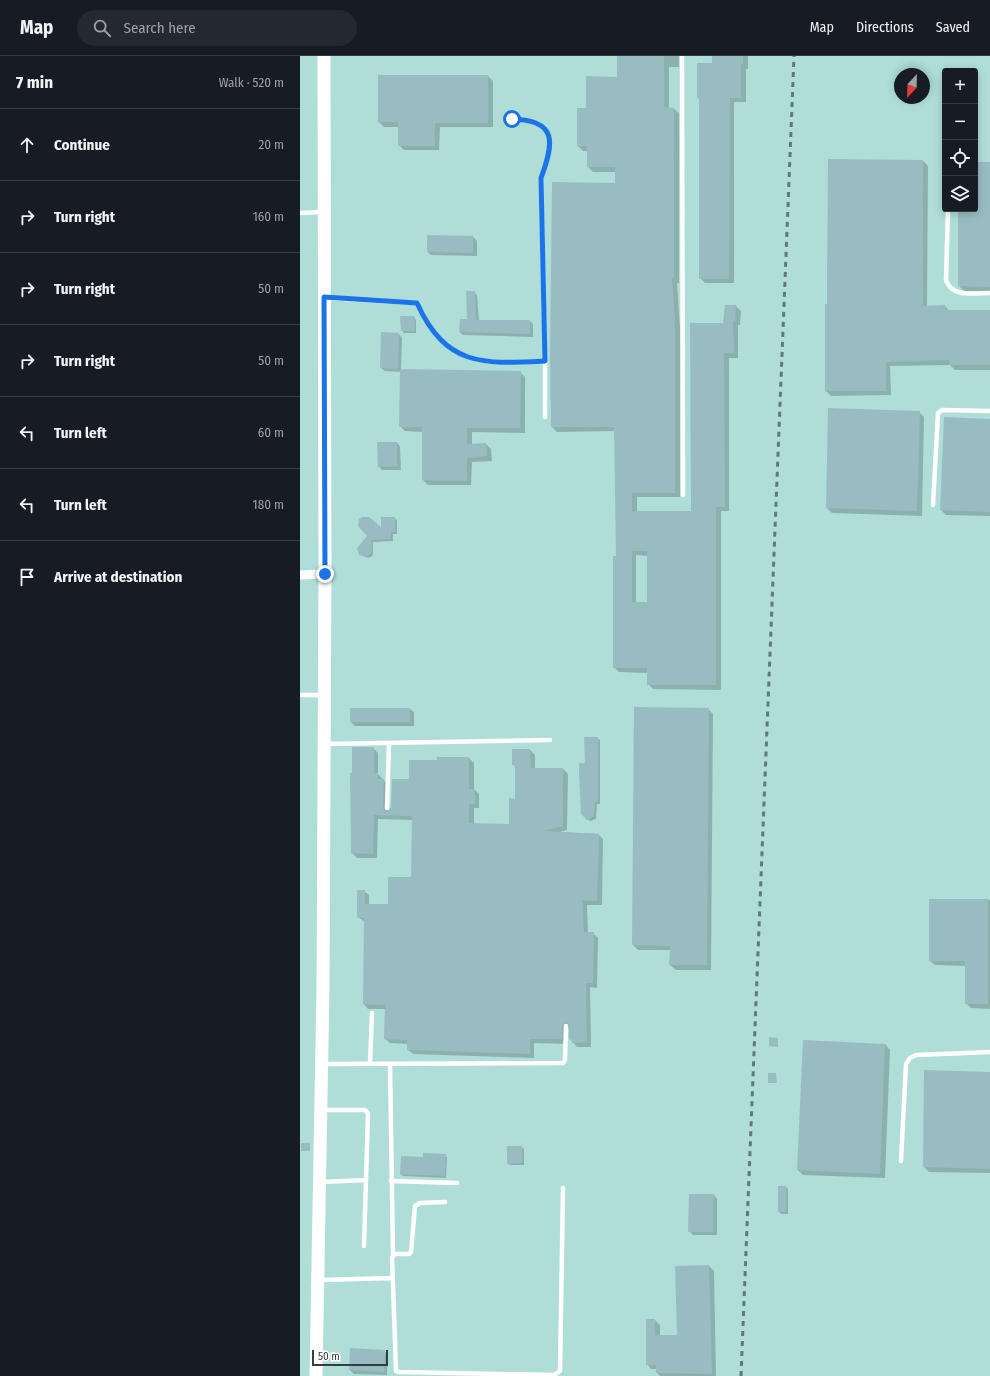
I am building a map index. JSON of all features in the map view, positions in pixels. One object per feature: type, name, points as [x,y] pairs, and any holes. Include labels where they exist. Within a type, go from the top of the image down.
[{"type":"street","points":[[316,1376],[321,1110],[325,574],[324,56]]},
{"type":"street","points":[[300,575],[325,574]]},
{"type":"lane","points":[[682,56],[683,495]]},
{"type":"lane","points":[[512,119],[528,120],[541,124],[548,132],[550,142],[548,158],[541,178],[545,417]]},
{"type":"lane","points":[[300,213],[324,212]]},
{"type":"lane","points":[[948,212],[946,280],[948,287],[961,293],[990,292]]},
{"type":"lane","points":[[324,297],[417,303],[429,325],[441,342],[463,356],[485,362],[545,361]]},
{"type":"lane","points":[[933,505],[938,414],[942,410],[990,411]]},
{"type":"lane","points":[[300,695],[323,695]]},
{"type":"lane","points":[[323,744],[550,740]]},
{"type":"lane","points":[[387,808],[389,743]]},
{"type":"lane","points":[[370,1064],[372,1013]]},
{"type":"lane","points":[[321,1064],[563,1063],[566,1060],[566,1026]]},
{"type":"lane","points":[[901,1161],[906,1064],[910,1058],[916,1055],[990,1052]]},
{"type":"lane","points":[[390,1064],[392,1278],[395,1367],[399,1372],[558,1374],[560,1371],[563,1188]]},
{"type":"lane","points":[[321,1110],[367,1111],[364,1246]]},
{"type":"lane","points":[[319,1182],[366,1180]]},
{"type":"lane","points":[[391,1181],[457,1183]]},
{"type":"lane","points":[[392,1255],[411,1252],[415,1206],[420,1203],[445,1202]]},
{"type":"lane","points":[[318,1280],[392,1278]]},
{"type":"shaded area","points":[[300,56],[990,56],[990,1376],[300,1376]]},
{"type":"building","points":[[617,56],[664,56],[664,107],[674,108],[674,278],[672,278],[675,322],[675,493],[632,493],[632,511],[691,511],[690,323],[723,323],[725,305],[736,305],[735,321],[733,321],[734,353],[724,353],[725,507],[716,507],[716,685],[647,685],[647,668],[613,668],[613,556],[616,556],[614,427],[551,427],[550,356],[552,182],[615,183],[615,167],[587,167],[587,146],[577,146],[577,108],[586,108],[586,76],[617,77]],"holes":[[[632,551],[647,551],[647,602],[632,602]]]},
{"type":"building","points":[[712,56],[743,56],[743,64],[741,64],[741,98],[730,98],[729,279],[699,279],[699,98],[697,98],[697,63],[712,63]]},
{"type":"building","points":[[378,75],[488,75],[488,123],[435,123],[435,146],[398,146],[398,122],[378,122]]},
{"type":"building","points":[[828,159],[923,160],[923,306],[945,305],[945,310],[990,310],[990,365],[949,365],[949,360],[886,362],[886,391],[825,391]]},
{"type":"building","points":[[978,162],[990,162],[990,287],[958,286],[958,212],[978,212]]},
{"type":"building","points":[[427,235],[473,236],[473,253],[427,252]]},
{"type":"building","points":[[466,291],[475,291],[476,320],[530,320],[530,334],[459,332],[460,319],[467,319]]},
{"type":"building","points":[[400,316],[414,316],[415,331],[401,331]]},
{"type":"building","points":[[381,332],[399,333],[398,369],[380,368]]},
{"type":"building","points":[[400,369],[521,371],[520,428],[467,428],[467,444],[486,443],[487,456],[467,458],[467,481],[422,480],[422,427],[399,427]]},
{"type":"building","points":[[828,408],[920,411],[917,511],[826,508]]},
{"type":"building","points":[[944,417],[990,419],[990,512],[940,510]]},
{"type":"building","points":[[377,442],[397,442],[397,466],[378,467]]},
{"type":"building","points":[[362,517],[369,517],[381,527],[381,517],[395,517],[395,532],[391,532],[391,539],[372,540],[372,553],[366,557],[359,555],[357,548],[367,536],[358,526],[359,519]]},
{"type":"building","points":[[634,707],[709,708],[707,965],[669,965],[670,946],[632,945]]},
{"type":"building","points":[[350,708],[410,708],[410,722],[350,722]]},
{"type":"building","points":[[584,737],[598,737],[598,802],[595,802],[594,816],[587,820],[581,814],[579,773],[579,763],[585,763]]},
{"type":"building","points":[[352,747],[374,747],[374,773],[378,773],[378,779],[384,779],[383,808],[386,812],[391,808],[392,779],[409,779],[409,760],[437,760],[437,757],[469,757],[469,789],[475,789],[475,804],[469,804],[469,823],[509,824],[509,798],[515,799],[515,765],[512,765],[512,749],[530,749],[531,768],[563,768],[563,826],[543,831],[599,834],[597,901],[582,900],[584,932],[594,932],[593,983],[586,983],[587,1042],[572,1043],[572,1040],[569,1039],[569,1025],[566,1022],[562,1026],[562,1039],[530,1039],[530,1054],[407,1050],[407,1040],[384,1039],[385,1005],[363,1004],[364,918],[357,918],[357,890],[365,890],[365,904],[388,904],[388,877],[411,877],[412,816],[374,815],[373,854],[351,853],[350,773],[352,773]]},
{"type":"building","points":[[929,899],[988,899],[988,1004],[965,1004],[965,961],[929,961]]},
{"type":"building","points":[[769,1037],[778,1038],[778,1047],[769,1046]]},
{"type":"building","points":[[803,1040],[885,1044],[880,1174],[797,1170]]},
{"type":"building","points":[[924,1070],[990,1072],[990,1169],[923,1167]]},
{"type":"building","points":[[768,1073],[776,1073],[777,1083],[768,1083]]},
{"type":"building","points":[[301,1143],[310,1143],[310,1151],[301,1151]]},
{"type":"building","points":[[507,1146],[522,1146],[522,1163],[507,1164]]},
{"type":"building","points":[[423,1153],[446,1154],[445,1176],[400,1174],[401,1156],[423,1157]]},
{"type":"building","points":[[778,1186],[786,1186],[786,1212],[778,1212]]},
{"type":"building","points":[[689,1194],[714,1194],[713,1232],[688,1232]]},
{"type":"building","points":[[709,1265],[712,1374],[656,1373],[656,1365],[646,1365],[646,1319],[655,1319],[655,1335],[677,1335],[675,1266]]},
{"type":"building","points":[[350,1348],[385,1350],[384,1372],[349,1370]]},
{"type":"railway","points":[[741,1376],[794,56]]},
{"type":"route","points":[[325,574],[324,297],[417,303],[429,325],[441,342],[463,356],[485,362],[510,363],[545,361],[541,178],[548,158],[550,142],[548,132],[541,124],[528,120],[512,119]]}]
